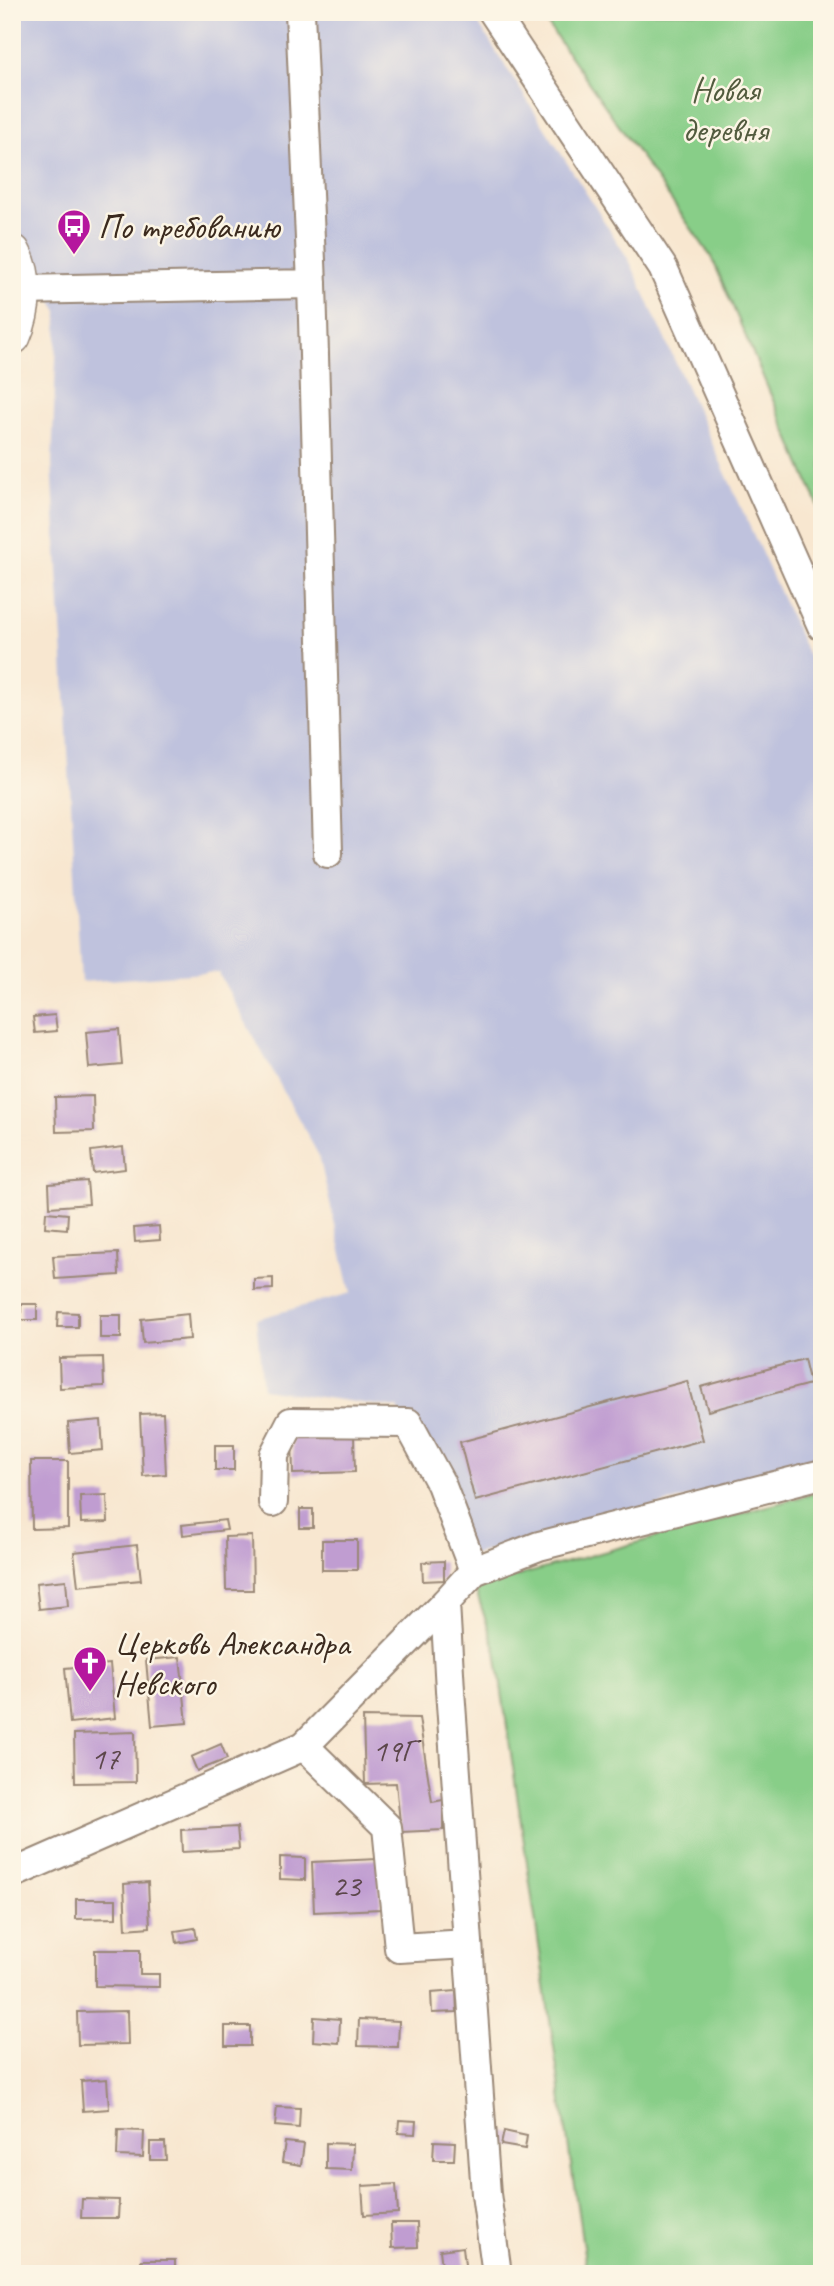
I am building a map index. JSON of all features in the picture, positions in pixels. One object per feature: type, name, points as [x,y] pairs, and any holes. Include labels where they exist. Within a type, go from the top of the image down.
[{"type":"main road","points":[[12,253],[16,259],[22,290],[19,321],[12,336]]},
{"type":"lane","points":[[300,12],[312,284],[328,853]]},
{"type":"lane","points":[[494,12],[663,268],[822,626]]},
{"type":"lane","points":[[22,290],[312,284]]},
{"type":"lane","points":[[272,1502],[274,1455],[291,1422],[408,1423],[441,1484],[474,1572]]},
{"type":"lane","points":[[12,1874],[304,1746],[474,1572],[539,1546],[822,1474]]},
{"type":"lane","points":[[445,1604],[486,2194],[497,2274]]},
{"type":"lane","points":[[304,1746],[387,1827],[399,1948],[468,1944]]},
{"type":"shaded area","points":[[12,12],[471,12],[630,262],[822,686],[822,1462],[460,1558],[397,1408],[263,1389],[256,1319],[351,1293],[319,1156],[218,972],[81,982],[52,463],[58,311],[12,237]]},
{"type":"green space","name":"Новая деревня","points":[[539,12],[822,12],[822,514],[712,258]]},
{"type":"green space","points":[[822,1491],[822,2274],[587,2274],[496,1651],[475,1588]]},
{"type":"building","points":[[55,1015],[57,1031],[35,1033],[33,1017]]},
{"type":"building","points":[[119,1029],[122,1065],[89,1068],[86,1032]]},
{"type":"building","points":[[93,1096],[94,1131],[56,1132],[55,1097]]},
{"type":"building","points":[[123,1147],[125,1169],[93,1173],[91,1151]]},
{"type":"building","points":[[87,1181],[89,1204],[50,1207],[49,1184]]},
{"type":"building","points":[[46,1212],[68,1214],[67,1229],[45,1227]]},
{"type":"building","points":[[159,1226],[160,1240],[135,1242],[134,1228]]},
{"type":"building","points":[[118,1253],[119,1275],[55,1279],[53,1256]]},
{"type":"building","points":[[273,1278],[273,1289],[254,1290],[254,1279]]},
{"type":"building","points":[[21,1304],[37,1304],[37,1320],[21,1320]]},
{"type":"building","points":[[58,1312],[78,1313],[78,1327],[57,1327]]},
{"type":"building","points":[[188,1314],[190,1339],[143,1343],[141,1319]]},
{"type":"building","points":[[100,1315],[121,1315],[121,1338],[100,1338]]},
{"type":"building","points":[[103,1357],[104,1386],[60,1388],[59,1358]]},
{"type":"building","points":[[804,1359],[810,1384],[708,1411],[701,1387]]},
{"type":"building","points":[[687,1381],[703,1440],[475,1501],[460,1442]]},
{"type":"building","points":[[163,1413],[166,1474],[143,1476],[140,1414]]},
{"type":"building","points":[[101,1420],[103,1450],[70,1453],[68,1423]]},
{"type":"building","points":[[354,1435],[355,1472],[293,1474],[292,1437]]},
{"type":"building","points":[[215,1445],[234,1445],[234,1470],[215,1470]]},
{"type":"building","points":[[31,1461],[68,1461],[68,1528],[32,1529]]},
{"type":"building","points":[[107,1495],[108,1522],[81,1523],[80,1496]]},
{"type":"building","points":[[300,1509],[313,1509],[313,1528],[300,1528]]},
{"type":"building","points":[[225,1520],[227,1530],[183,1535],[182,1525]]},
{"type":"building","points":[[252,1536],[253,1590],[226,1590],[225,1537]]},
{"type":"building","points":[[322,1540],[357,1540],[357,1570],[322,1570]]},
{"type":"building","points":[[137,1545],[141,1580],[78,1586],[74,1552]]},
{"type":"building","points":[[444,1561],[444,1580],[423,1581],[422,1562]]},
{"type":"building","points":[[66,1580],[68,1606],[39,1609],[36,1583]]},
{"type":"building","points":[[180,1657],[187,1723],[152,1726],[146,1660]]},
{"type":"building","name":"Церковь Александра Невского","points":[[110,1664],[115,1718],[70,1723],[65,1668]]},
{"type":"building","points":[[363,1717],[419,1718],[432,1802],[443,1800],[443,1830],[401,1832],[396,1783],[365,1784]]},
{"type":"building","points":[[135,1732],[136,1782],[75,1783],[74,1734]]},
{"type":"building","points":[[221,1744],[227,1759],[197,1771],[191,1757]]},
{"type":"building","points":[[237,1827],[239,1849],[182,1852],[181,1830]]},
{"type":"building","points":[[280,1857],[305,1858],[305,1880],[280,1879]]},
{"type":"building","points":[[378,1859],[381,1909],[314,1912],[312,1862]]},
{"type":"building","points":[[148,1882],[150,1927],[126,1929],[124,1884]]},
{"type":"building","points":[[76,1899],[116,1899],[116,1918],[76,1919]]},
{"type":"building","points":[[195,1928],[197,1939],[177,1943],[175,1931]]},
{"type":"building","points":[[95,1950],[140,1950],[140,1974],[159,1974],[159,1987],[95,1986]]},
{"type":"building","points":[[456,1991],[457,2012],[432,2013],[431,1993]]},
{"type":"building","points":[[127,2011],[128,2044],[78,2045],[77,2012]]},
{"type":"building","points":[[314,2017],[340,2019],[339,2043],[313,2041]]},
{"type":"building","points":[[359,2019],[399,2021],[398,2047],[358,2046]]},
{"type":"building","points":[[225,2026],[250,2026],[250,2046],[225,2046]]},
{"type":"building","points":[[107,2079],[109,2109],[83,2111],[81,2081]]},
{"type":"building","points":[[277,2107],[300,2108],[299,2128],[275,2126]]},
{"type":"building","points":[[399,2120],[416,2121],[415,2134],[398,2133]]},
{"type":"building","points":[[118,2130],[144,2131],[143,2157],[117,2156]]},
{"type":"building","points":[[504,2131],[527,2136],[525,2149],[501,2145]]},
{"type":"building","points":[[434,2141],[455,2142],[454,2160],[433,2160]]},
{"type":"building","points":[[150,2142],[165,2142],[166,2160],[150,2160]]},
{"type":"building","points":[[285,2142],[304,2144],[301,2165],[282,2162]]},
{"type":"building","points":[[326,2143],[353,2144],[352,2170],[326,2169]]},
{"type":"building","points":[[396,2184],[398,2213],[364,2215],[362,2186]]},
{"type":"building","points":[[82,2199],[119,2200],[118,2218],[81,2218]]},
{"type":"building","points":[[391,2223],[417,2223],[418,2247],[392,2248]]},
{"type":"building","points":[[463,2247],[466,2274],[443,2274],[440,2250]]},
{"type":"building","points":[[141,2260],[175,2260],[175,2274],[141,2274]]},
{"type":"place","name":"По требованию","points":[[74,256]]},
{"type":"place","name":"Церковь Александра Невского","points":[[90,1693]]}]
